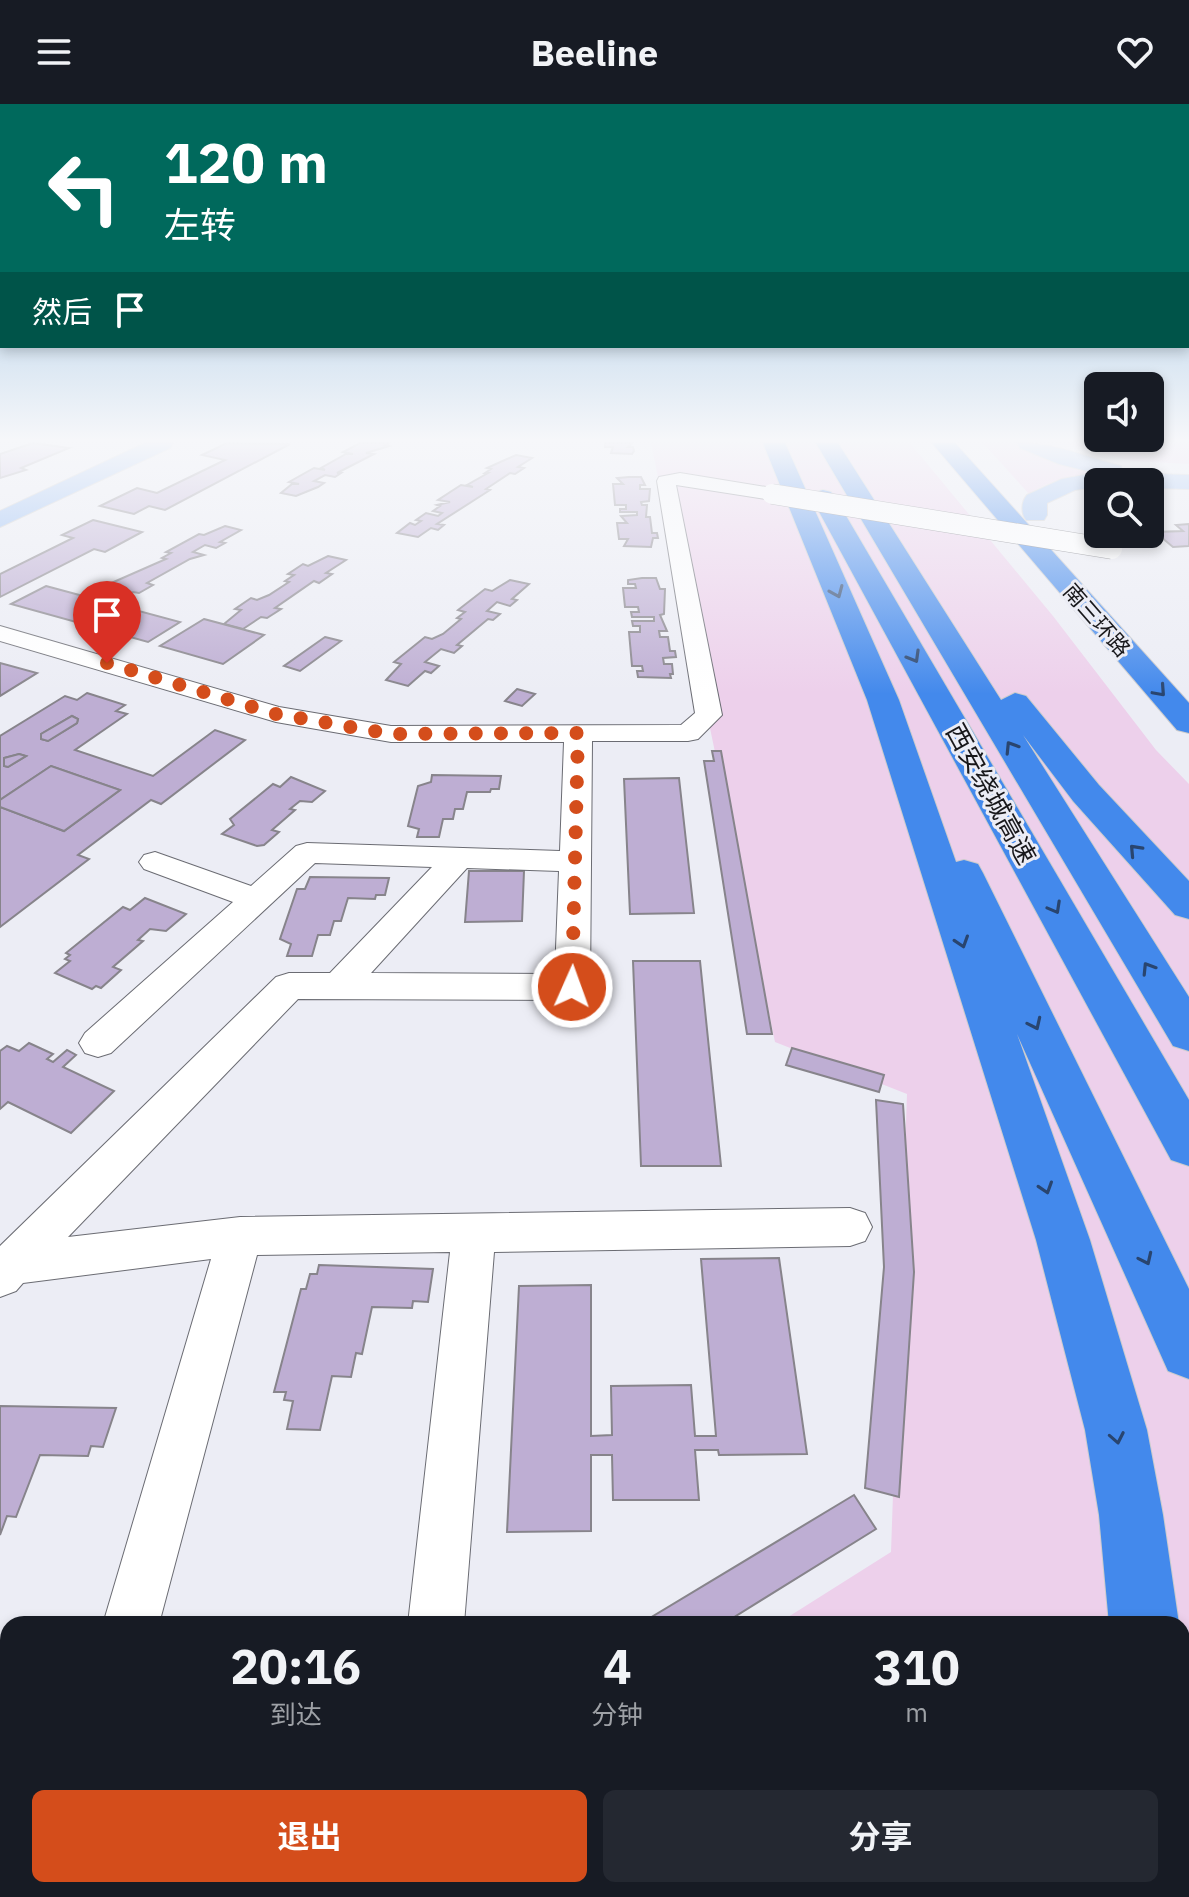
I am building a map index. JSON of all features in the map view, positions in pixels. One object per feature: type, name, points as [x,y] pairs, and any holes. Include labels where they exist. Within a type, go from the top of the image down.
[{"type":"highway","points":[[809,527],[883,700],[1189,1351]]},
{"type":"highway","name":"西安绕城高速","points":[[840,527],[1189,1145]]},
{"type":"highway","name":"西安绕城高速","points":[[878,527],[1189,1034]]},
{"type":"highway","points":[[879,527],[1046,746],[1189,906]]},
{"type":"highway","name":"南三环路","points":[[1017,527],[1189,723]]},
{"type":"highway","name":"南三环路","points":[[1046,527],[1101,585]]},
{"type":"highway","points":[[883,700],[1032,1144],[1093,1340],[1116,1430],[1131,1515],[1143,1616]]},
{"type":"street","points":[[0,633],[276,714],[391,734],[688,733],[709,715],[674,527]]},
{"type":"street","points":[[974,527],[1112,549]]},
{"type":"street","points":[[6,1270],[289,986],[572,987],[578,733]]},
{"type":"street","points":[[98,1043],[307,853],[575,861]]},
{"type":"street","points":[[339,986],[458,858]]},
{"type":"street","points":[[155,862],[256,899]]},
{"type":"street","points":[[6,1270],[240,1236],[850,1227]]},
{"type":"street","points":[[437,1616],[474,1233]]},
{"type":"street","points":[[133,1616],[240,1236]]},
{"type":"shaded area","points":[[668,527],[979,527],[1053,616],[1156,750],[1189,784],[1189,1616],[790,1616],[891,1552],[907,1094],[775,1042]]},
{"type":"building","points":[[79,527],[120,527],[142,532],[105,552],[94,549],[0,597],[0,574],[73,538],[62,535]]},
{"type":"building","points":[[223,527],[241,530],[220,542],[225,543],[216,548],[205,545],[193,552],[204,555],[190,559],[147,583],[153,585],[139,593],[133,592],[113,604],[96,599],[114,586],[109,584],[166,559],[162,558],[171,553],[166,552],[199,534]]},
{"type":"building","points":[[405,527],[442,527],[438,530],[431,528],[418,537],[397,533]]},
{"type":"building","points":[[617,527],[651,527],[652,533],[657,533],[658,538],[653,538],[651,547],[624,546],[628,539],[619,539]]},
{"type":"building","points":[[1178,527],[1189,527],[1189,546],[1173,547],[1164,540],[1164,532],[1183,531]]},
{"type":"building","points":[[328,556],[346,560],[326,573],[332,574],[319,583],[314,581],[275,608],[281,609],[243,629],[224,624],[241,610],[235,609],[251,598],[257,600],[269,595],[289,582],[285,581],[294,575],[288,574],[303,564],[308,566]]},
{"type":"building","points":[[656,578],[660,589],[665,589],[664,614],[660,615],[667,631],[659,631],[660,637],[668,637],[670,651],[675,651],[676,657],[663,658],[664,664],[672,664],[671,678],[638,677],[637,671],[643,671],[642,666],[632,666],[629,632],[640,632],[640,626],[633,626],[632,621],[654,621],[654,617],[632,617],[631,612],[639,612],[638,607],[625,607],[623,588],[636,588],[635,584],[628,584],[628,580]]},
{"type":"building","points":[[510,580],[529,584],[512,599],[517,600],[510,606],[497,602],[487,611],[500,614],[493,620],[488,619],[457,645],[462,646],[454,653],[441,649],[425,662],[439,666],[431,673],[425,671],[408,686],[386,680],[401,664],[394,662],[425,637],[432,639],[443,634],[461,619],[457,618],[465,612],[458,610],[485,589],[492,591]]},
{"type":"building","points":[[46,586],[180,622],[148,642],[11,604]]},
{"type":"building","points":[[204,619],[264,635],[223,664],[160,646]]},
{"type":"building","points":[[325,637],[341,641],[300,671],[284,666]]},
{"type":"building","points":[[0,663],[37,673],[0,696]]},
{"type":"building","points":[[517,689],[535,694],[522,706],[505,701]]},
{"type":"building","points":[[87,693],[125,705],[116,711],[127,714],[75,750],[153,776],[215,730],[245,740],[161,804],[151,800],[78,855],[89,859],[0,927],[0,807],[64,831],[120,790],[51,766],[0,800],[0,736],[65,696],[77,700]],"holes":[[[72,716],[78,719],[77,723],[48,741],[41,739],[41,734]],[[19,754],[26,756],[8,767],[4,766],[4,758]]]},
{"type":"building","points":[[72,716],[78,719],[77,723],[48,741],[41,739],[41,734]]},
{"type":"building","points":[[712,751],[721,751],[772,1034],[747,1034],[704,761],[714,761]]},
{"type":"building","points":[[19,754],[26,756],[8,767],[4,766],[4,758]]},
{"type":"building","points":[[51,766],[120,790],[64,831],[0,807],[0,800]]},
{"type":"building","points":[[432,775],[501,776],[499,789],[467,792],[463,809],[455,809],[453,819],[443,819],[439,837],[417,837],[419,829],[408,826],[418,786],[431,782]]},
{"type":"building","points":[[291,777],[325,791],[312,802],[300,801],[290,809],[295,810],[272,830],[279,832],[264,845],[257,846],[222,834],[234,825],[230,819],[273,784],[280,787]]},
{"type":"building","points":[[679,778],[694,913],[630,914],[624,779]]},
{"type":"building","points":[[469,871],[524,871],[522,921],[465,922]]},
{"type":"building","points":[[310,877],[389,878],[385,895],[376,895],[375,899],[348,898],[341,921],[334,921],[330,935],[318,935],[312,956],[287,956],[291,944],[280,939],[297,889],[305,889]]},
{"type":"building","points":[[145,898],[186,914],[166,931],[150,929],[138,940],[143,941],[113,967],[121,970],[101,988],[96,986],[92,989],[55,973],[70,961],[65,959],[70,955],[66,953],[123,907],[130,910]]},
{"type":"building","points":[[633,961],[700,961],[721,1166],[641,1166]]},
{"type":"building","points":[[29,1043],[53,1054],[47,1059],[53,1062],[67,1050],[76,1055],[63,1067],[114,1091],[71,1133],[8,1102],[0,1109],[0,1051],[7,1046],[19,1051]]},
{"type":"building","points":[[792,1048],[884,1075],[879,1092],[786,1065]]},
{"type":"building","points":[[876,1100],[903,1104],[914,1272],[899,1497],[865,1488],[884,1267]]},
{"type":"building","points":[[779,1258],[807,1454],[719,1455],[718,1450],[695,1450],[699,1500],[613,1500],[612,1455],[591,1455],[591,1531],[507,1532],[519,1286],[591,1285],[591,1436],[612,1435],[611,1386],[691,1385],[695,1436],[716,1436],[701,1259]]},
{"type":"building","points":[[319,1265],[433,1269],[428,1302],[413,1301],[412,1308],[372,1307],[362,1354],[356,1353],[351,1377],[332,1376],[320,1430],[287,1429],[293,1401],[284,1400],[286,1392],[274,1392],[301,1289],[306,1289],[310,1274],[317,1274]]},
{"type":"building","points":[[0,1406],[116,1408],[103,1447],[91,1446],[88,1456],[40,1455],[16,1517],[7,1516],[0,1535]]},
{"type":"building","points":[[854,1495],[876,1529],[736,1616],[653,1616]]},
{"type":"route","points":[[107,663],[276,714],[391,734],[578,733],[572,987]]}]
